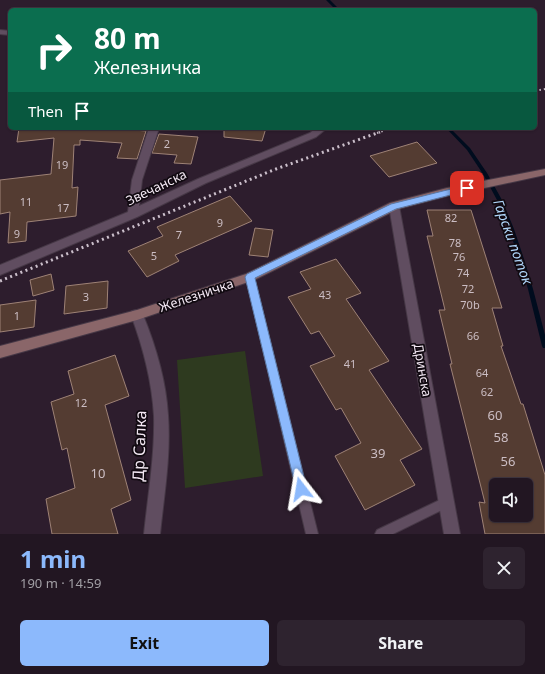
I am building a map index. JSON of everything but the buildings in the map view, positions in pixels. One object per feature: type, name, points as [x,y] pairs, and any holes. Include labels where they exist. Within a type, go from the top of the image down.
[{"type":"street","points":[[133,214],[137,180],[153,130]]},
{"type":"street","name":"Звечанска","points":[[0,270],[133,214],[202,181],[313,135],[319,130]]},
{"type":"street","name":"Железничка","points":[[0,352],[137,315],[250,277],[394,206],[467,188],[545,172]]},
{"type":"street","name":"Дринска","points":[[394,206],[452,534]]},
{"type":"street","name":"Др Салка","points":[[137,315],[149,351],[156,380],[161,430],[152,534]]},
{"type":"lane","points":[[250,277],[312,534]]},
{"type":"lane","points":[[381,534],[446,502]]},
{"type":"green space","points":[[245,351],[263,476],[185,488],[177,360]]},
{"type":"waterway","name":"Гарски поток","points":[[328,0],[336,8]]},
{"type":"waterway","name":"Гарски поток","points":[[450,130],[468,149],[485,173],[512,229],[522,259],[545,346]]},
{"type":"railway","points":[[537,91],[545,89]]},
{"type":"railway","points":[[380,132],[386,130]]},
{"type":"railway","points":[[0,281],[276,169],[380,132]]},
{"type":"route","points":[[301,489],[250,277],[394,206],[467,188]]}]
